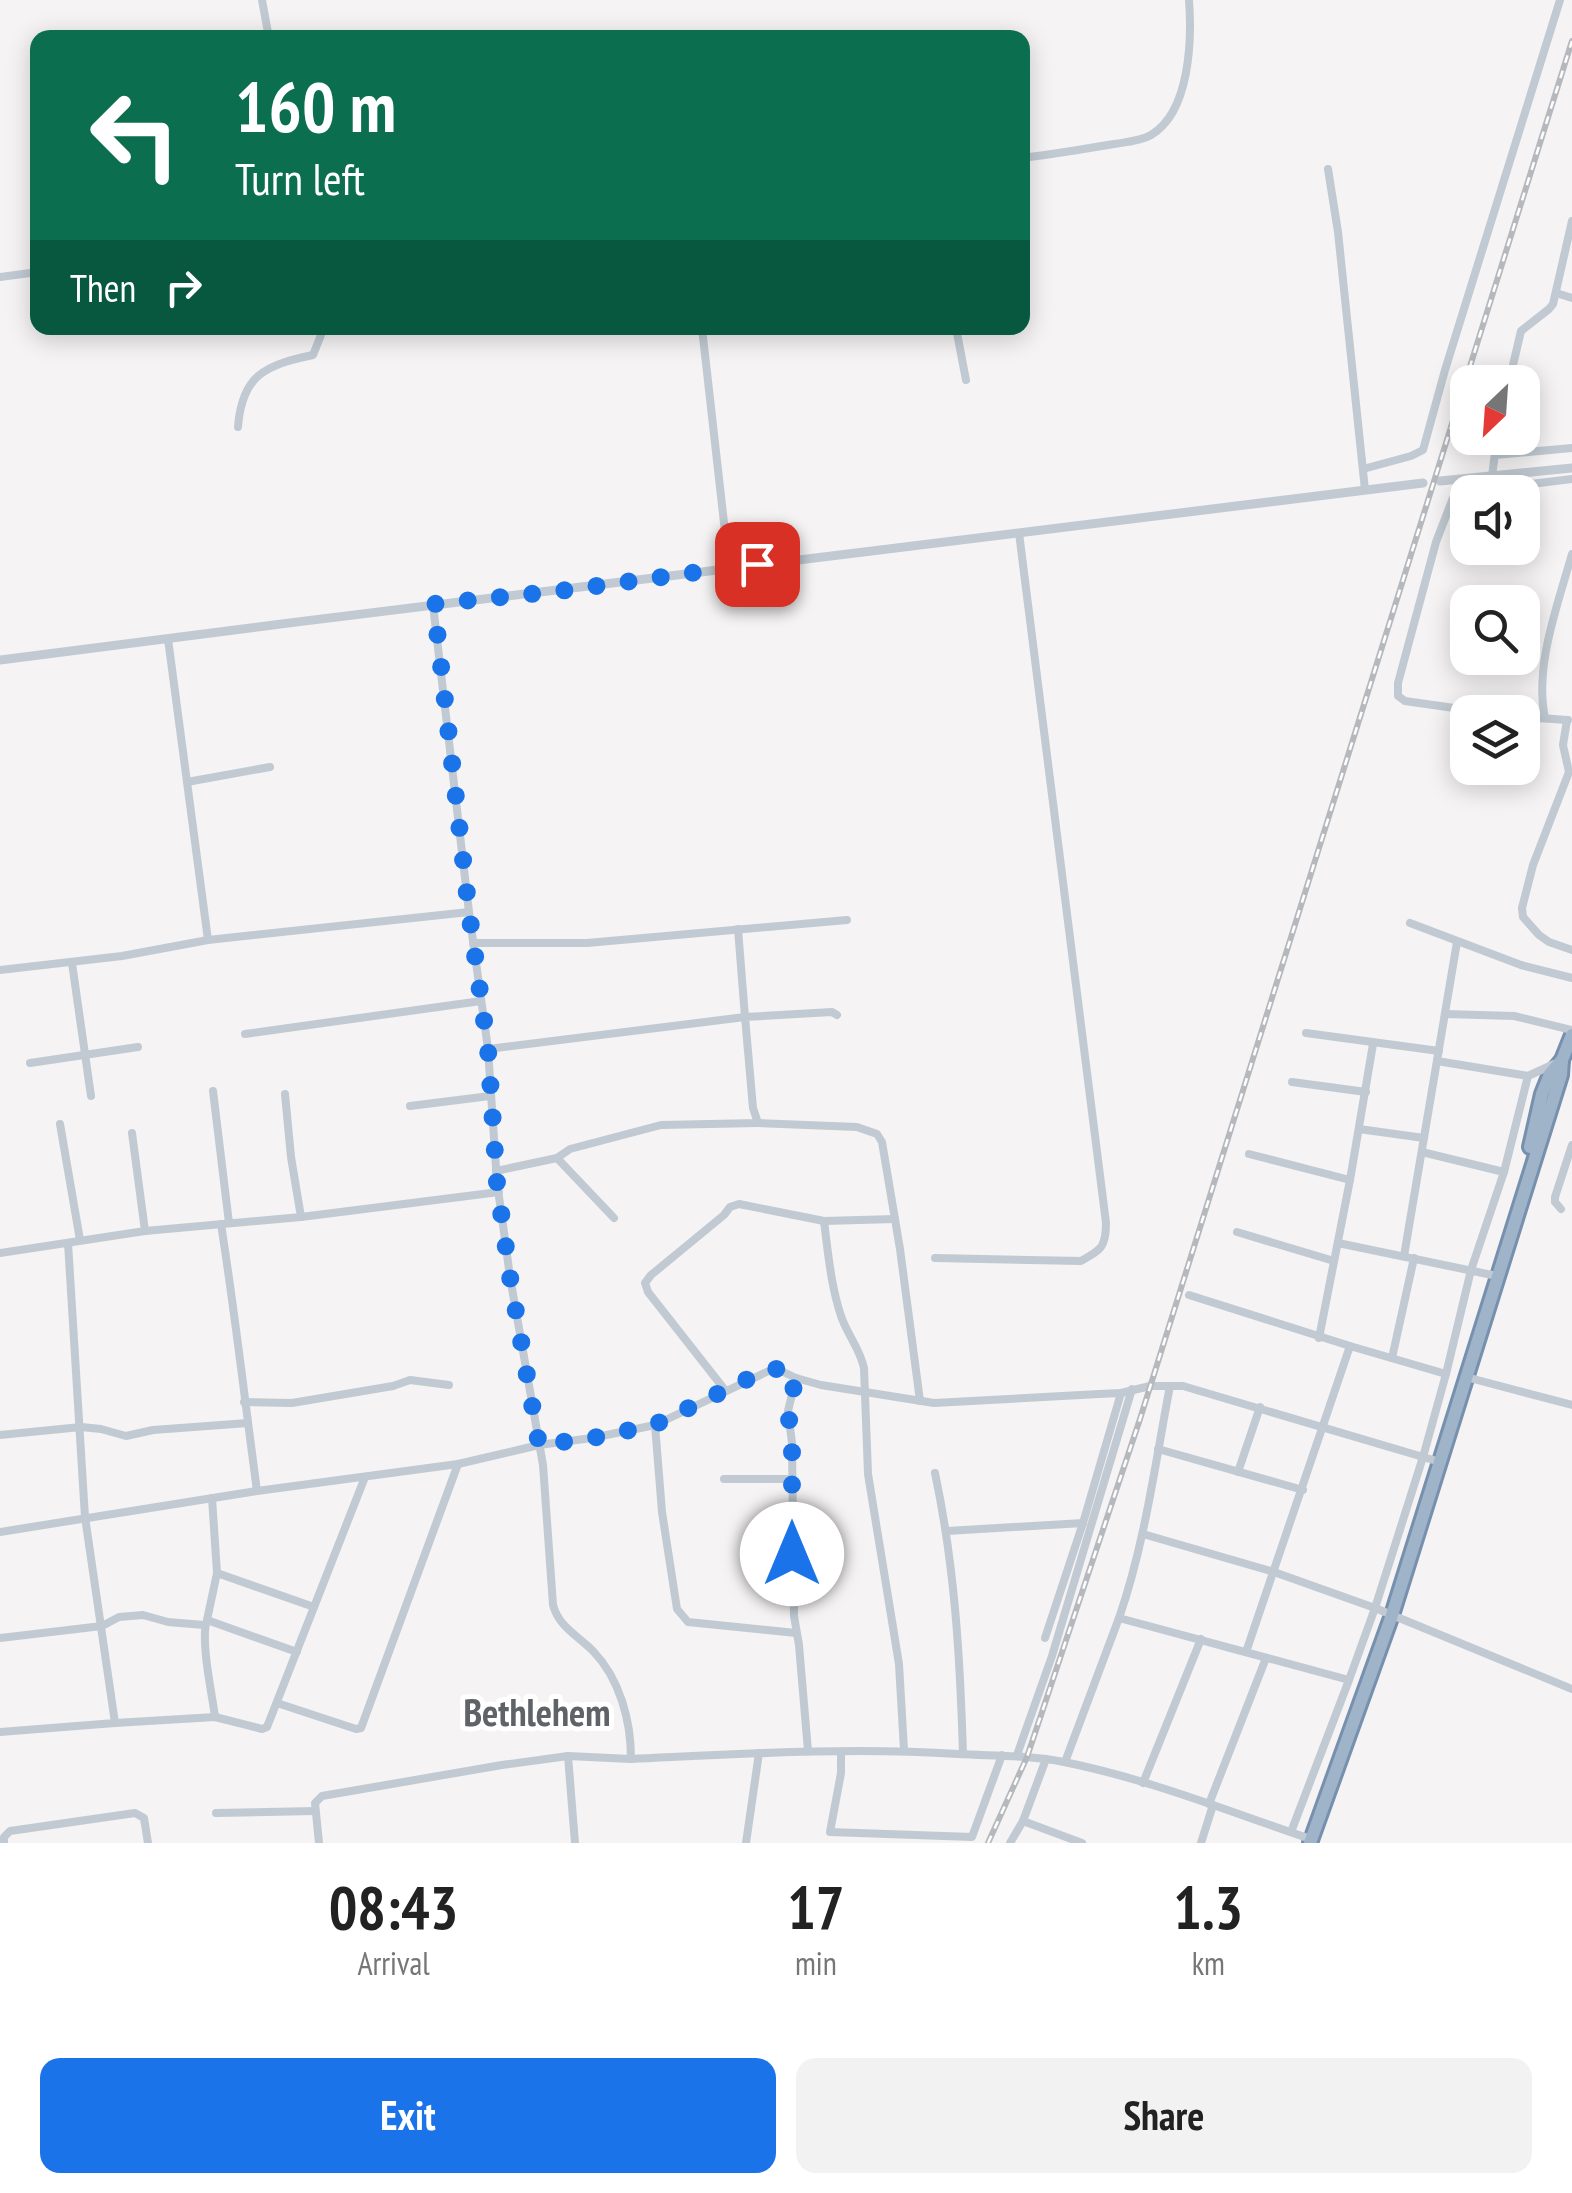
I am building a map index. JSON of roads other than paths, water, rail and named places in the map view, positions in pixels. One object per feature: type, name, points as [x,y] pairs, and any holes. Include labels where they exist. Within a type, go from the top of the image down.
[{"type":"highway","points":[[1311,1841],[1392,1614],[1440,1462],[1532,1164],[1530,1148],[1542,1094],[1550,1074],[1561,1068],[1572,1033]]},
{"type":"street","points":[[262,0],[268,30]]},
{"type":"street","points":[[1030,157],[1148,138],[1166,124],[1187,70],[1190,0]]},
{"type":"street","points":[[1363,469],[1423,450],[1560,0]]},
{"type":"street","points":[[1328,169],[1365,490]]},
{"type":"street","points":[[1513,365],[1520,331],[1550,310],[1569,249],[1572,221]]},
{"type":"street","points":[[0,277],[30,273]]},
{"type":"street","points":[[1556,294],[1572,298]]},
{"type":"street","points":[[238,428],[240,404],[260,373],[279,362],[312,355],[321,335]]},
{"type":"street","points":[[703,335],[729,567]]},
{"type":"street","points":[[957,335],[966,380]]},
{"type":"street","points":[[1540,451],[1572,448]]},
{"type":"street","points":[[1492,475],[1494,455]]},
{"type":"street","points":[[1502,475],[1572,468]]},
{"type":"street","points":[[1450,707],[1405,701],[1398,696],[1398,683],[1436,542],[1454,498],[1467,490],[1572,479]]},
{"type":"street","points":[[1440,481],[1450,480]]},
{"type":"street","points":[[0,660],[1423,484]]},
{"type":"street","points":[[935,1258],[1080,1261],[1100,1251],[1106,1238],[1019,532]]},
{"type":"street","points":[[1545,718],[1542,707],[1549,636],[1572,554]]},
{"type":"street","points":[[434,604],[488,1049],[498,1192],[544,1466],[552,1605],[559,1622],[595,1652],[610,1674],[631,1731],[630,1759]]},
{"type":"street","points":[[168,639],[208,940]]},
{"type":"street","points":[[1540,718],[1569,721],[1563,745],[1569,772],[1533,866],[1523,917],[1549,942],[1572,950]]},
{"type":"street","points":[[187,782],[270,766]]},
{"type":"street","points":[[0,970],[72,963],[208,940],[469,912]]},
{"type":"street","points":[[473,943],[587,943],[848,920]]},
{"type":"street","points":[[1410,923],[1521,965],[1572,978]]},
{"type":"street","points":[[738,929],[752,1108],[758,1123]]},
{"type":"street","points":[[1404,1256],[1457,942]]},
{"type":"street","points":[[72,963],[91,1096]]},
{"type":"street","points":[[246,1034],[481,1001]]},
{"type":"street","points":[[488,1049],[746,1017],[832,1012],[837,1015]]},
{"type":"street","points":[[1445,1014],[1514,1016],[1572,1033]]},
{"type":"street","points":[[1306,1032],[1528,1076],[1561,1068],[1572,1086]]},
{"type":"street","points":[[1320,1338],[1373,1044]]},
{"type":"street","points":[[30,1063],[138,1046]]},
{"type":"street","points":[[1291,1832],[1349,1680],[1423,1457],[1471,1270],[1508,1159],[1528,1076]]},
{"type":"street","points":[[1292,1082],[1366,1092]]},
{"type":"street","points":[[213,1091],[244,1402],[257,1491]]},
{"type":"street","points":[[285,1094],[300,1217]]},
{"type":"street","points":[[410,1106],[490,1096]]},
{"type":"street","points":[[60,1124],[80,1240]]},
{"type":"street","points":[[496,1172],[557,1158],[570,1148],[661,1125],[858,1127],[876,1134],[882,1142],[920,1401]]},
{"type":"street","points":[[1359,1129],[1424,1138]]},
{"type":"street","points":[[132,1133],[145,1231]]},
{"type":"street","points":[[1566,1212],[1555,1202],[1572,1145]]},
{"type":"street","points":[[1422,1152],[1504,1172]]},
{"type":"street","points":[[1249,1154],[1350,1180]]},
{"type":"street","points":[[557,1158],[614,1218]]},
{"type":"street","points":[[1508,1159],[1532,1164]]},
{"type":"street","points":[[0,1253],[145,1231],[300,1217],[498,1192]]},
{"type":"street","points":[[724,1390],[648,1292],[645,1283],[651,1275],[730,1207],[739,1204],[824,1221],[894,1219]]},
{"type":"street","points":[[824,1221],[841,1316],[862,1358],[868,1474],[900,1664],[904,1750]]},
{"type":"street","points":[[1237,1232],[1334,1260]]},
{"type":"street","points":[[68,1243],[85,1517],[114,1723]]},
{"type":"street","points":[[1338,1243],[1496,1276]]},
{"type":"street","points":[[1392,1358],[1414,1258]]},
{"type":"street","points":[[1189,1294],[1320,1338],[1446,1374]]},
{"type":"street","points":[[1246,1652],[1350,1346]]},
{"type":"street","points":[[0,1532],[458,1464],[654,1425],[775,1368],[796,1378],[948,1404],[1121,1392],[1150,1386],[1192,1387],[1440,1462]]},
{"type":"street","points":[[1466,1377],[1572,1406]]},
{"type":"street","points":[[796,1378],[788,1411],[796,1633],[808,1751]]},
{"type":"street","points":[[244,1402],[292,1403],[410,1380],[450,1385]]},
{"type":"street","points":[[1065,1762],[1133,1577],[1170,1386]]},
{"type":"street","points":[[1017,1755],[1052,1656],[1132,1389]]},
{"type":"street","points":[[1045,1638],[1121,1392]]},
{"type":"street","points":[[1238,1472],[1260,1406]]},
{"type":"street","points":[[0,1435],[81,1428],[126,1436],[153,1430],[248,1423]]},
{"type":"street","points":[[654,1425],[662,1512],[681,1616],[688,1622],[796,1633]]},
{"type":"street","points":[[1158,1450],[1302,1490]]},
{"type":"street","points":[[277,1703],[362,1728],[458,1464]]},
{"type":"street","points":[[935,1473],[947,1531],[960,1645],[964,1754]]},
{"type":"street","points":[[0,1732],[215,1717],[267,1727],[365,1477]]},
{"type":"street","points":[[724,1479],[792,1479]]},
{"type":"street","points":[[212,1498],[217,1572],[206,1622],[215,1717]]},
{"type":"street","points":[[947,1531],[1083,1523]]},
{"type":"street","points":[[1142,1534],[1274,1572],[1392,1614],[1572,1688]]},
{"type":"street","points":[[217,1572],[314,1607]]},
{"type":"street","points":[[0,1638],[102,1626],[119,1618],[142,1615],[168,1622],[206,1622],[297,1652]]},
{"type":"street","points":[[1119,1618],[1349,1680]]},
{"type":"street","points":[[1143,1783],[1201,1639]]},
{"type":"street","points":[[1201,1843],[1211,1805],[1266,1658]]},
{"type":"street","points":[[319,1843],[315,1811],[322,1796],[502,1765],[568,1756],[630,1759],[904,1750],[1017,1755],[1065,1762],[1143,1783],[1311,1841]]},
{"type":"street","points":[[828,1843],[841,1752]]},
{"type":"street","points":[[746,1843],[759,1753]]},
{"type":"street","points":[[830,1832],[971,1840],[1002,1755]]},
{"type":"street","points":[[568,1756],[575,1843]]},
{"type":"street","points":[[1010,1843],[1024,1821],[1046,1760]]},
{"type":"street","points":[[216,1813],[315,1811]]},
{"type":"street","points":[[4,1843],[10,1830],[135,1812],[144,1818],[148,1843]]},
{"type":"street","points":[[1024,1821],[1082,1843]]},
{"type":"railway","points":[[988,1843],[1027,1757],[1140,1419],[1572,41]]},
{"type":"district","name":"Bethlehem","points":[[537,1713]]}]
